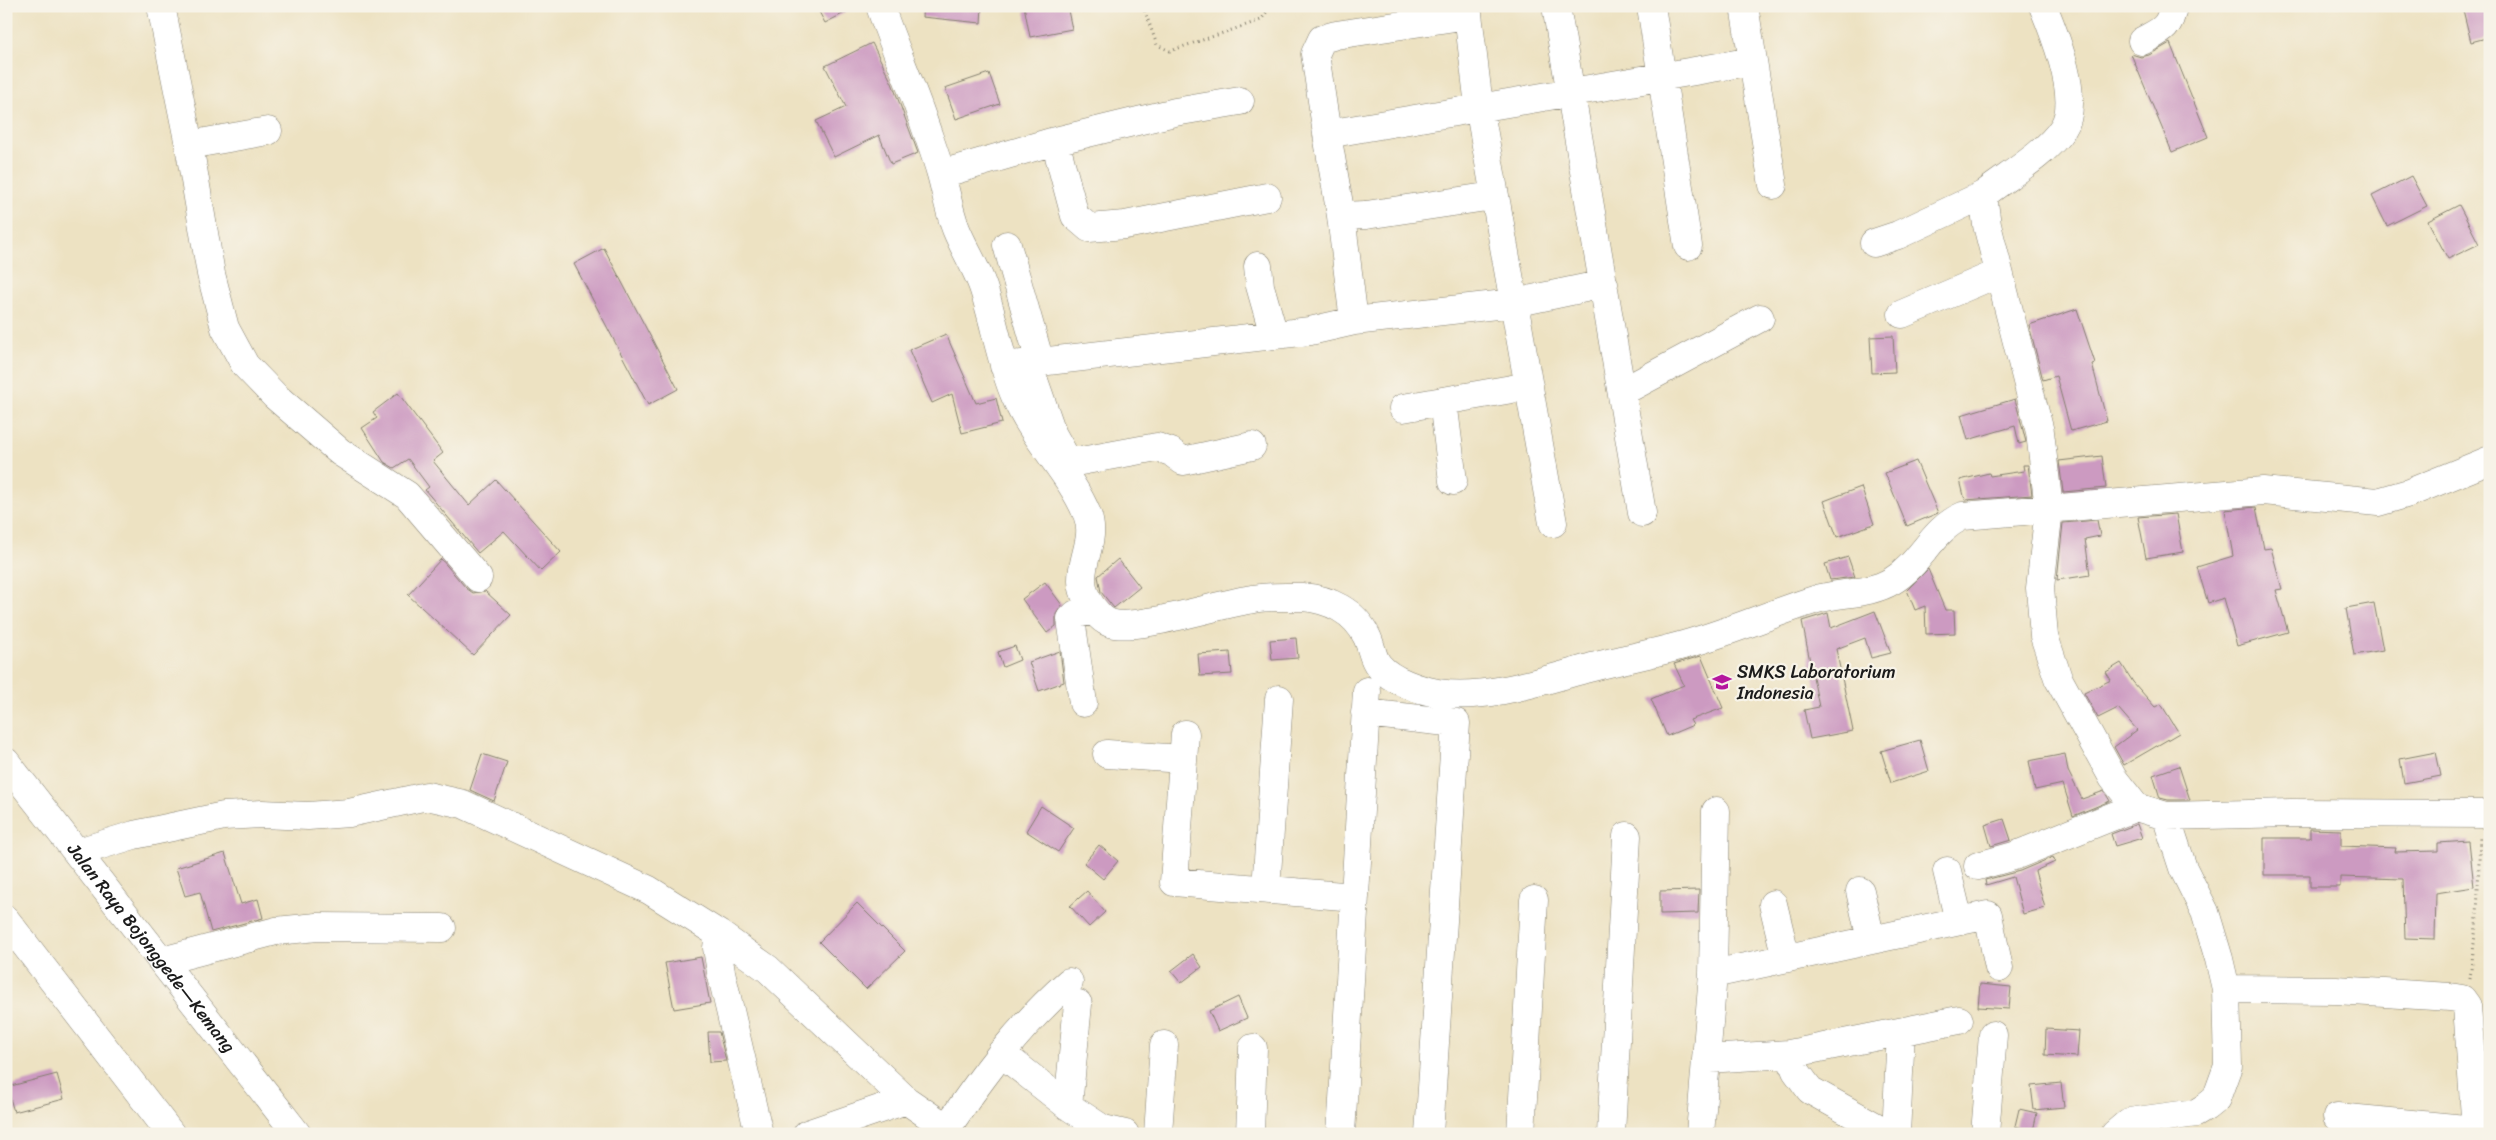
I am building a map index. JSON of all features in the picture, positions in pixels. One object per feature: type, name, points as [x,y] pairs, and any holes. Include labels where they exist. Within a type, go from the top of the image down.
[{"type":"main road","points":[[161,6],[189,145],[211,274],[225,328],[246,365],[274,396],[340,452],[408,495],[478,578]]},
{"type":"main road","points":[[880,6],[892,43],[922,117],[941,174],[955,226],[981,282],[1024,364],[1054,435],[1066,458],[1081,461],[1157,447],[1172,452],[1183,461],[1252,446]]},
{"type":"main road","points":[[1556,6],[1642,513]]},
{"type":"main road","points":[[1651,6],[1688,246]]},
{"type":"main road","points":[[1744,6],[1773,186]]},
{"type":"main road","points":[[1874,243],[1898,235],[1983,195],[2046,147],[2063,128],[2069,111],[2067,82],[2055,37],[2043,6]]},
{"type":"main road","points":[[2142,41],[2164,29],[2171,20],[2174,6]]},
{"type":"main road","points":[[1354,321],[1341,216],[1315,54],[1322,39],[1381,17],[1468,11],[1479,106],[1553,523]]},
{"type":"main road","points":[[1327,134],[1479,106],[1753,61]]},
{"type":"main road","points":[[941,174],[1055,141],[1175,112],[1240,101]]},
{"type":"main road","points":[[189,145],[268,131]]},
{"type":"main road","points":[[1055,141],[1075,216],[1089,228],[1125,225],[1267,197]]},
{"type":"main road","points":[[1983,195],[1987,225],[2040,432],[2049,509],[2040,588],[2044,636],[2063,686],[2113,778],[2136,807],[2166,816],[2291,813],[2485,814]]},
{"type":"main road","points":[[1341,216],[1366,215],[1494,196]]},
{"type":"main road","points":[[1007,245],[1024,364],[1024,418],[1072,486],[1087,515],[1090,536],[1081,579],[1094,610],[1101,618],[1113,624],[1136,623],[1255,598],[1306,597],[1337,605],[1348,611],[1360,624],[1368,638],[1375,661],[1382,670],[1394,678],[1433,692],[1455,695],[1485,692],[1533,683],[1615,661],[1674,648],[1726,632],[1817,599],[1868,591],[1889,583],[1903,573],[1922,554],[1944,526],[1957,518],[2263,491],[2378,502],[2408,493],[2490,460]]},
{"type":"main road","points":[[1258,266],[1260,286],[1274,335]]},
{"type":"main road","points":[[1902,314],[1999,273]]},
{"type":"main road","points":[[1024,364],[1310,331],[1354,321],[1514,302],[1604,284]]},
{"type":"main road","points":[[1622,392],[1760,318]]},
{"type":"main road","points":[[1403,408],[1529,386]]},
{"type":"main road","points":[[1443,401],[1453,481]]},
{"type":"main road","points":[[1083,703],[1072,619],[1076,614],[1094,610]]},
{"type":"main road","points":[[1266,889],[1279,699]]},
{"type":"main road","points":[[1341,1134],[1366,702],[1456,723],[1429,1134]]},
{"type":"main road","points":[[1107,754],[1184,746],[1174,882],[1355,897]]},
{"type":"main road","name":"Jalan Raya Bojonggede—Kemang","points":[[6,762],[297,1134]]},
{"type":"main road","points":[[78,852],[134,836],[224,816],[262,814],[308,816],[349,813],[426,796],[463,804],[502,820],[649,890],[719,934],[768,969],[811,1007],[906,1100],[950,1131],[988,1068],[1031,1017],[1073,993],[1068,1106]]},
{"type":"main road","points":[[1978,866],[2014,856],[2136,807]]},
{"type":"main road","points":[[1700,1134],[1712,974],[1716,811]]},
{"type":"main road","points":[[2115,1134],[2129,1122],[2196,1113],[2216,1099],[2228,1066],[2226,989],[2207,920],[2183,868],[2166,816]]},
{"type":"main road","points":[[1611,1134],[1627,836]]},
{"type":"main road","points":[[1947,871],[1959,921]]},
{"type":"main road","points":[[1860,891],[1871,940]]},
{"type":"main road","points":[[1521,1134],[1534,900]]},
{"type":"main road","points":[[1773,904],[1786,958]]},
{"type":"main road","points":[[1712,974],[1988,915],[1999,968]]},
{"type":"main road","points":[[6,920],[171,1134]]},
{"type":"main road","points":[[162,961],[276,931],[316,928],[442,928]]},
{"type":"main road","points":[[719,934],[717,948],[721,972],[759,1134]]},
{"type":"main road","points":[[2226,989],[2336,990],[2462,999],[2467,1006],[2483,1130],[2337,1116]]},
{"type":"main road","points":[[1706,1059],[1789,1054],[1959,1020]]},
{"type":"main road","points":[[1896,1134],[1902,1032]]},
{"type":"main road","points":[[1985,1134],[1993,1035]]},
{"type":"main road","points":[[1158,1134],[1164,1045]]},
{"type":"main road","points":[[1250,1134],[1252,1048]]},
{"type":"main road","points":[[1001,1053],[1068,1106],[1103,1129],[1126,1134]]},
{"type":"main road","points":[[1789,1054],[1796,1070],[1810,1090],[1889,1134]]},
{"type":"main road","points":[[807,1134],[906,1100]]},
{"type":"path","points":[[1143,6],[1157,45],[1170,51],[1261,20],[1271,6]]},
{"type":"path","points":[[2467,1006],[2477,917],[2485,814]]},
{"type":"building","points":[[816,6],[858,6],[825,23]]},
{"type":"building","points":[[923,6],[982,6],[981,23],[922,17]]},
{"type":"building","points":[[1024,6],[1067,6],[1072,29],[1030,37]]},
{"type":"building","points":[[2462,6],[2490,6],[2490,37],[2471,42]]},
{"type":"building","points":[[872,43],[892,83],[918,153],[891,164],[879,135],[834,157],[816,121],[846,107],[825,66]]},
{"type":"building","points":[[2170,43],[2208,137],[2172,152],[2131,54],[2141,57],[2149,55]]},
{"type":"building","points":[[989,73],[1000,104],[956,119],[945,88]]},
{"type":"building","points":[[2411,176],[2427,206],[2387,226],[2372,196]]},
{"type":"building","points":[[2459,205],[2479,244],[2448,259],[2428,221]]},
{"type":"building","points":[[604,248],[678,389],[648,405],[574,264]]},
{"type":"building","points":[[2077,309],[2095,363],[2092,364],[2107,421],[2071,431],[2056,376],[2043,380],[2029,325]]},
{"type":"building","points":[[946,334],[976,403],[996,398],[1002,423],[962,433],[952,394],[932,403],[909,350]]},
{"type":"building","points":[[1893,336],[1895,372],[1872,373],[1870,337]]},
{"type":"building","points":[[398,393],[443,453],[433,461],[469,505],[496,480],[561,552],[541,571],[504,531],[478,553],[425,490],[429,487],[408,459],[394,468],[384,462],[362,428],[377,418],[373,412]]},
{"type":"building","points":[[2015,399],[2026,442],[2019,444],[2015,426],[1968,440],[1961,415]]},
{"type":"building","points":[[2102,456],[2106,488],[2063,492],[2059,461]]},
{"type":"building","points":[[1916,461],[1938,513],[1907,526],[1885,473]]},
{"type":"building","points":[[2023,465],[2028,465],[2032,495],[1965,500],[1960,480],[1989,473],[1990,476],[2024,471]]},
{"type":"building","points":[[1861,487],[1874,524],[1837,537],[1824,501]]},
{"type":"building","points":[[2256,507],[2264,549],[2271,548],[2282,589],[2276,590],[2288,632],[2237,646],[2224,598],[2208,603],[2197,567],[2233,556],[2225,510]]},
{"type":"building","points":[[2176,514],[2183,552],[2146,558],[2138,517]]},
{"type":"building","points":[[2097,520],[2100,536],[2085,539],[2090,575],[2057,580],[2063,523]]},
{"type":"building","points":[[1848,557],[1855,577],[1830,580],[1825,564]]},
{"type":"building","points":[[441,559],[466,588],[473,593],[485,591],[511,615],[473,655],[408,595]]},
{"type":"building","points":[[1118,559],[1140,587],[1114,608],[1101,592],[1098,576]]},
{"type":"building","points":[[1928,569],[1945,610],[1954,610],[1955,633],[1926,634],[1925,606],[1915,610],[1907,590]]},
{"type":"building","points":[[1045,582],[1062,605],[1056,614],[1056,626],[1047,633],[1022,599]]},
{"type":"building","points":[[2374,603],[2383,650],[2354,655],[2346,608]]},
{"type":"building","points":[[1875,611],[1891,653],[1871,658],[1865,638],[1836,649],[1853,731],[1810,739],[1804,710],[1819,707],[1802,621],[1828,613],[1831,628]]},
{"type":"building","points":[[1296,638],[1298,658],[1272,660],[1270,640]]},
{"type":"building","points":[[1015,646],[1020,660],[1003,667],[998,652]]},
{"type":"building","points":[[1060,651],[1064,682],[1039,691],[1029,662]]},
{"type":"building","points":[[1230,652],[1232,674],[1200,676],[1198,654]]},
{"type":"building","points":[[1701,656],[1723,708],[1690,720],[1693,725],[1667,736],[1651,699],[1684,685],[1674,664]]},
{"type":"building","points":[[2121,663],[2133,682],[2155,707],[2161,704],[2179,733],[2124,765],[2114,747],[2137,730],[2118,708],[2098,718],[2084,693],[2111,680],[2106,672]]},
{"type":"building","points":[[1920,740],[1929,771],[1891,783],[1881,751]]},
{"type":"building","points":[[2436,752],[2441,776],[2404,783],[2400,759]]},
{"type":"building","points":[[482,754],[507,762],[494,801],[470,790]]},
{"type":"building","points":[[2065,754],[2068,771],[2082,799],[2104,791],[2110,801],[2073,816],[2063,784],[2035,790],[2029,761]]},
{"type":"building","points":[[2179,766],[2190,800],[2160,798],[2153,775]]},
{"type":"building","points":[[1041,806],[1074,828],[1058,852],[1026,831]]},
{"type":"building","points":[[2004,819],[2011,840],[1991,846],[1985,825]]},
{"type":"building","points":[[2137,824],[2142,838],[2115,846],[2111,834]]},
{"type":"building","points":[[2310,829],[2341,830],[2341,846],[2396,848],[2395,852],[2438,851],[2438,843],[2469,841],[2474,887],[2436,893],[2435,939],[2405,938],[2403,879],[2340,877],[2340,887],[2310,887],[2310,875],[2264,875],[2264,838],[2310,838]]},
{"type":"building","points":[[1099,845],[1118,861],[1103,879],[1084,863]]},
{"type":"building","points":[[225,853],[241,904],[258,899],[263,918],[211,932],[200,892],[185,896],[176,868]]},
{"type":"building","points":[[2053,857],[2055,862],[2035,871],[2045,908],[2023,914],[2013,877],[1986,885],[1985,880],[2020,871]]},
{"type":"building","points":[[1699,890],[1698,913],[1660,914],[1660,891]]},
{"type":"building","points":[[1087,891],[1105,912],[1089,927],[1070,906]]},
{"type":"building","points":[[857,903],[905,951],[866,989],[819,942]]},
{"type":"building","points":[[1193,954],[1202,967],[1181,983],[1171,971]]},
{"type":"building","points":[[701,957],[710,1003],[674,1009],[665,963]]},
{"type":"building","points":[[1980,984],[2011,987],[2009,1009],[1978,1007]]},
{"type":"building","points":[[1238,997],[1247,1018],[1218,1031],[1209,1011]]},
{"type":"building","points":[[2046,1029],[2079,1031],[2077,1057],[2045,1055]]},
{"type":"building","points":[[708,1032],[719,1032],[726,1061],[710,1062]]},
{"type":"building","points":[[57,1074],[64,1099],[14,1112],[7,1087]]},
{"type":"building","points":[[2061,1083],[2064,1107],[2034,1110],[2031,1086]]},
{"type":"building","points":[[2019,1109],[2037,1113],[2033,1131],[2015,1126]]},
{"type":"place","name":"SMKS Laboratorium Indonesia","points":[[1722,682]]}]
